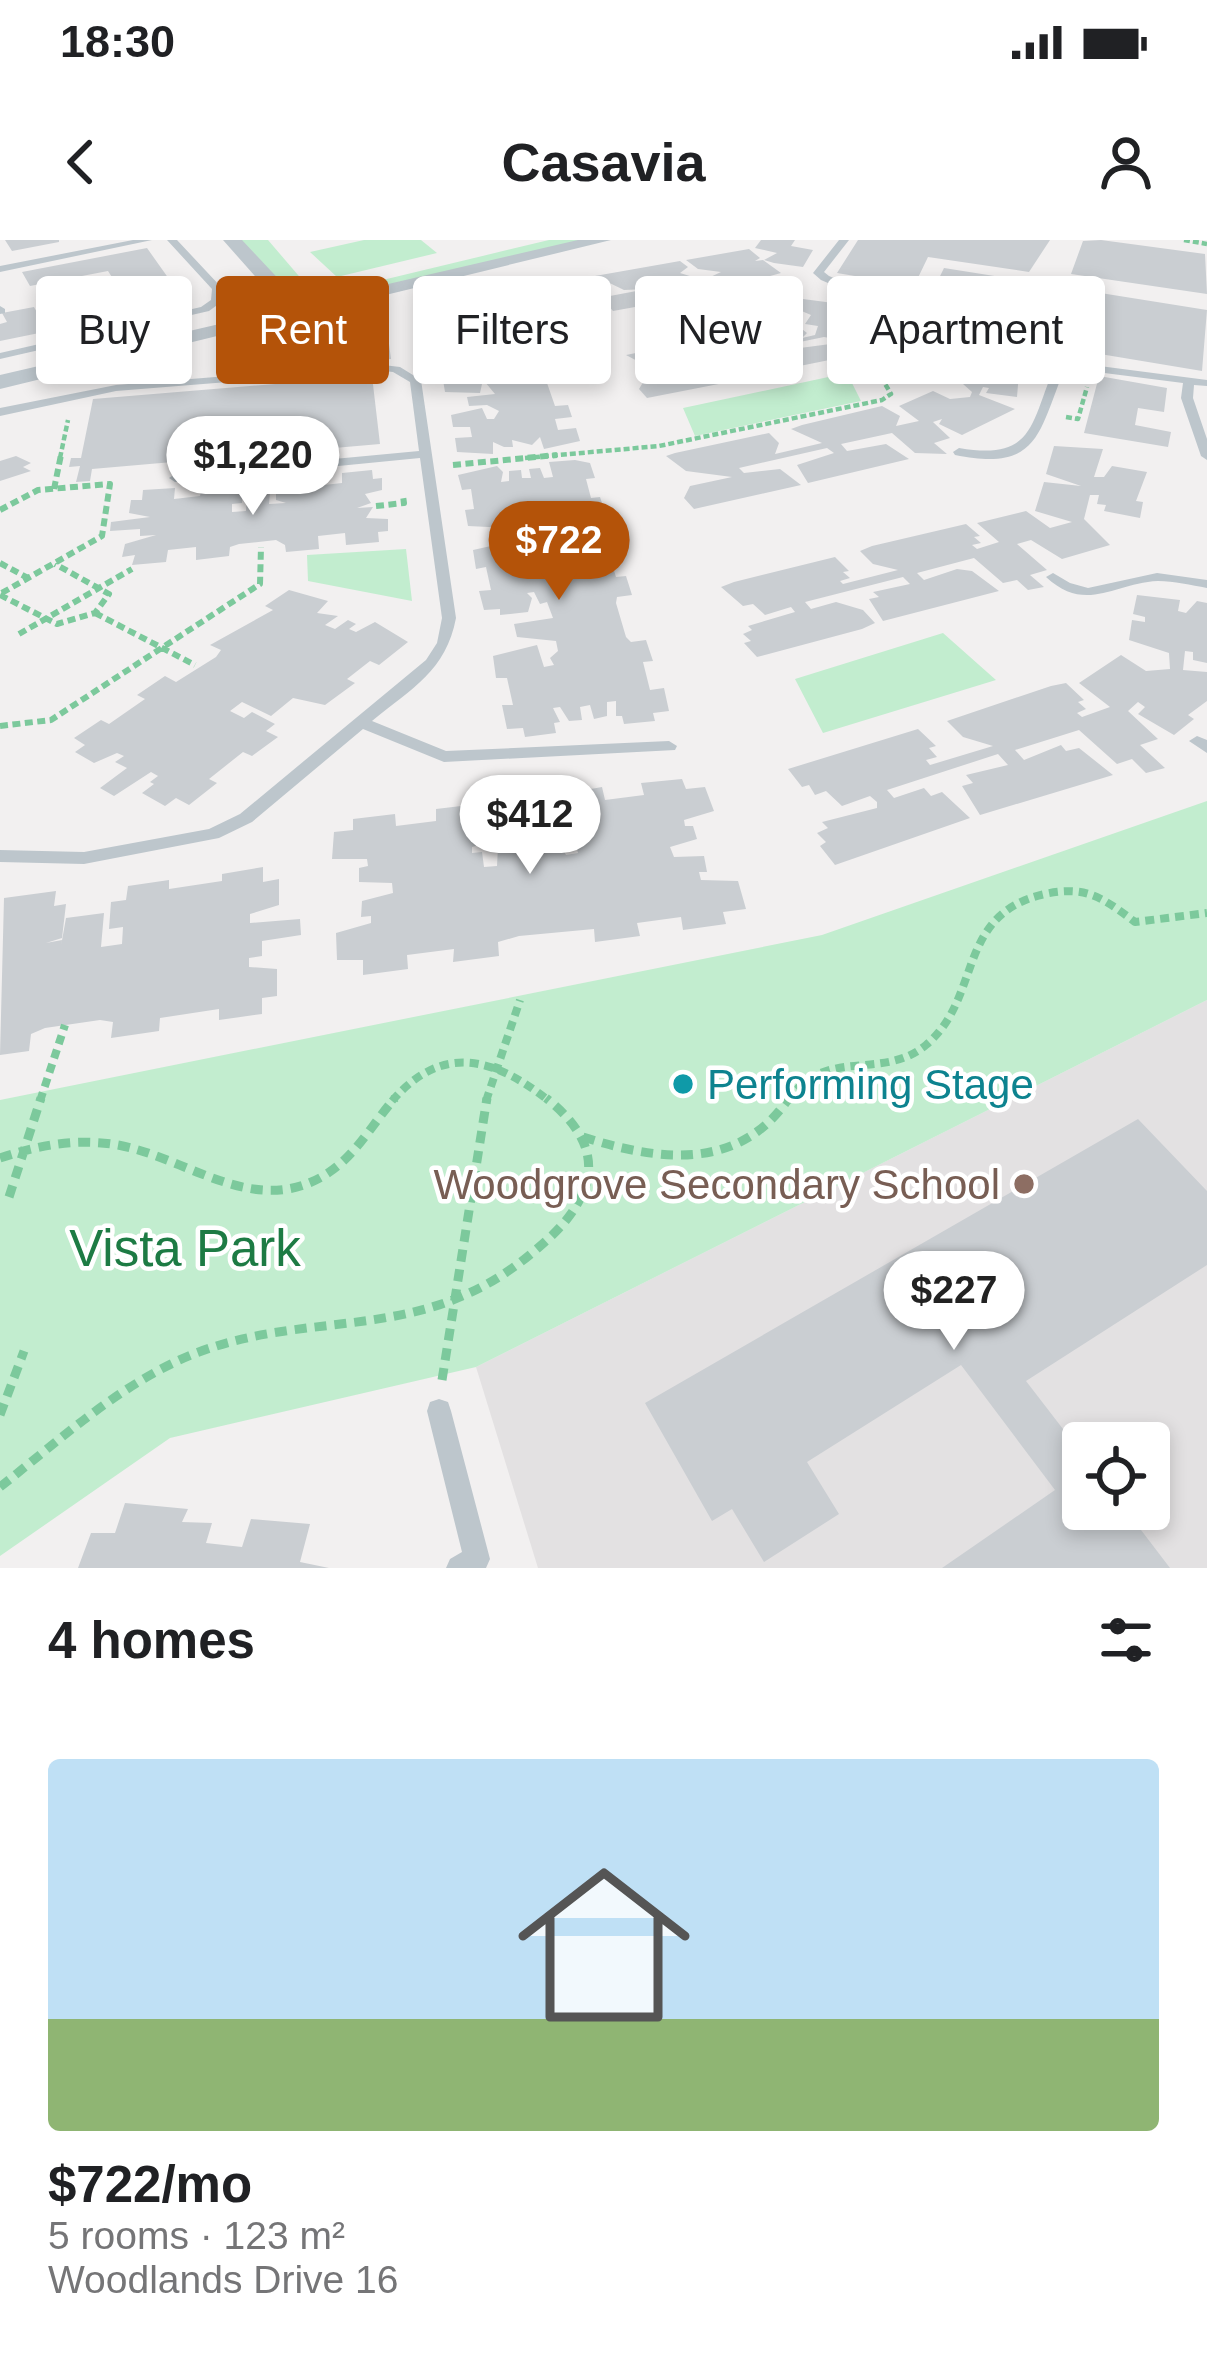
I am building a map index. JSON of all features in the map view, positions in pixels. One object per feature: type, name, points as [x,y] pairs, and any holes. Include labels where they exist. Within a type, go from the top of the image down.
[{"type":"street","points":[[232,240],[265,276]]},
{"type":"street","points":[[389,290],[602,240]]},
{"type":"street","points":[[0,382],[36,374]]},
{"type":"lane","points":[[0,268],[147,240]]},
{"type":"lane","points":[[0,356],[205,309],[216,301],[217,290],[172,240]]},
{"type":"lane","points":[[827,279],[818,273],[844,240]]},
{"type":"lane","points":[[0,412],[69,394],[397,369],[415,380],[449,618],[444,644],[432,663],[246,818],[212,834],[85,857],[0,856]]},
{"type":"lane","points":[[1105,369],[1207,383]]},
{"type":"lane","points":[[1190,380],[1187,398],[1207,456]]},
{"type":"lane","points":[[46,384],[52,397]]},
{"type":"lane","points":[[959,452],[1001,459],[1032,441],[1053,384]]},
{"type":"lane","points":[[175,478],[426,460]]},
{"type":"lane","points":[[1053,578],[1069,591],[1088,596],[1156,577],[1207,584]]},
{"type":"lane","points":[[361,722],[444,757],[669,746]]},
{"type":"lane","points":[[439,1411],[472,1565]]},
{"type":"path","points":[[1184,240],[1207,244]]},
{"type":"path","points":[[376,506],[404,503],[399,470],[426,460],[659,446],[882,400],[891,394],[885,384]]},
{"type":"path","points":[[54,489],[68,429],[69,394]]},
{"type":"path","points":[[0,510],[38,490],[110,484],[103,536],[0,594]]},
{"type":"path","points":[[0,726],[50,720],[260,584],[261,547]]},
{"type":"path","points":[[0,563],[28,578]]},
{"type":"path","points":[[0,594],[56,624],[95,613],[109,594],[54,563]]},
{"type":"path","points":[[19,634],[132,569]]},
{"type":"path","points":[[95,613],[195,665]]},
{"type":"path","points":[[0,1158],[23,1149],[105,1139],[139,1147],[243,1190],[271,1191],[305,1184],[338,1167],[372,1134],[408,1081],[426,1068],[465,1060],[500,1068],[537,1092],[582,1136],[666,1161],[704,1156],[732,1149],[754,1135],[811,1074],[910,1056],[936,1037],[951,1017],[984,926],[1028,897],[1095,891],[1136,922],[1207,913]]},
{"type":"path","points":[[439,1411],[449,1307],[479,1122],[520,1000]]},
{"type":"path","points":[[9,1197],[65,1025]]},
{"type":"path","points":[[0,1487],[129,1393],[194,1354],[246,1340],[385,1324],[449,1307],[506,1274],[567,1221],[590,1173],[582,1136]]},
{"type":"path","points":[[0,1415],[24,1351]]},
{"type":"shaded area","name":"Woodgrove Secondary School","points":[[1207,1000],[1207,1568],[538,1568],[476,1367]]},
{"type":"green space","points":[[233,240],[268,240],[299,276],[266,276]]},
{"type":"green space","points":[[364,240],[421,240],[437,253],[336,276],[310,252]]},
{"type":"green space","points":[[549,240],[589,240],[444,276],[413,276],[413,284],[389,289],[389,278]]},
{"type":"green space","points":[[827,377],[827,384],[852,384],[861,401],[695,436],[683,408],[803,384]]},
{"type":"green space","points":[[406,549],[412,601],[308,581],[307,555]]},
{"type":"green space","points":[[943,633],[996,680],[823,733],[795,679]]},
{"type":"green space","name":"Vista Park","points":[[1207,801],[1207,1000],[476,1367],[170,1438],[0,1556],[0,1100],[822,935]]},
{"type":"building","points":[[5,240],[59,240],[59,242],[12,251]]},
{"type":"building","points":[[761,240],[795,240],[791,246],[813,250],[803,267],[774,263],[764,260],[777,253],[755,248]]},
{"type":"building","points":[[858,240],[1050,240],[1029,272],[928,257],[919,276],[837,273]]},
{"type":"building","points":[[1083,241],[1205,254],[1207,294],[1071,274]]},
{"type":"building","points":[[147,248],[167,276],[111,276],[108,271],[36,276],[36,285],[30,286],[22,272]]},
{"type":"building","points":[[749,249],[760,258],[755,261],[763,260],[781,273],[712,276],[721,272],[698,269],[686,260]]},
{"type":"building","points":[[680,261],[688,267],[680,273],[690,276],[635,276],[635,290],[624,290],[611,284],[611,276],[595,276]]},
{"type":"building","points":[[944,268],[994,276],[940,276]]},
{"type":"building","points":[[635,291],[635,307],[613,311],[611,296]]},
{"type":"building","points":[[1105,294],[1207,310],[1202,371],[1105,355]]},
{"type":"building","points":[[803,299],[827,302],[827,338],[803,341],[815,335],[818,326],[805,324],[811,315],[803,312]]},
{"type":"building","points":[[34,307],[36,334],[0,341],[0,324],[7,322],[2,313]]},
{"type":"building","points":[[827,344],[827,360],[803,365],[803,348]]},
{"type":"building","points":[[1105,377],[1167,388],[1164,412],[1138,408],[1135,425],[1171,432],[1168,447],[1084,433],[1097,384],[1105,384]]},
{"type":"building","points":[[275,384],[373,384],[380,444],[92,469],[90,481],[76,482],[80,466],[69,467],[71,458],[81,458],[93,399]]},
{"type":"building","points":[[444,384],[482,384],[480,393],[445,392]]},
{"type":"building","points":[[487,384],[547,384],[555,406],[568,405],[572,417],[555,419],[558,430],[576,428],[580,441],[544,449],[540,437],[532,445],[512,440],[513,447],[504,447],[493,442],[493,454],[457,452],[455,438],[472,437],[470,427],[453,427],[451,415],[482,408],[487,419],[494,419],[499,411],[487,405],[469,406],[467,397],[495,394]]},
{"type":"building","points":[[642,384],[719,384],[647,398],[639,389]]},
{"type":"building","points":[[963,384],[1018,384],[1017,397],[986,393],[989,388],[983,387],[979,395],[1015,409],[962,435],[939,424],[942,419],[933,422],[950,438],[934,443],[947,454],[915,453],[892,433],[841,444],[847,451],[886,444],[909,459],[808,483],[797,465],[834,453],[827,448],[739,468],[744,473],[780,469],[801,485],[694,509],[684,498],[690,486],[732,477],[686,471],[666,456],[769,433],[779,443],[775,454],[822,443],[791,429],[802,425],[882,406],[900,416],[896,426],[919,421],[899,406],[933,391],[950,399],[970,397],[972,392]]},
{"type":"building","points":[[1054,446],[1103,449],[1094,477],[1104,477],[1112,466],[1147,472],[1136,501],[1143,502],[1140,518],[1104,511],[1106,505],[1097,504],[1099,495],[1090,495],[1084,519],[1110,545],[1062,559],[1031,540],[1017,544],[1047,570],[1030,575],[1044,587],[1028,590],[1017,580],[1003,583],[974,558],[917,573],[924,580],[957,569],[972,571],[999,591],[883,621],[869,599],[879,597],[873,592],[910,584],[903,577],[805,602],[811,609],[836,602],[863,610],[875,623],[862,629],[757,657],[744,643],[751,641],[743,634],[752,630],[748,626],[795,612],[791,607],[765,615],[753,604],[743,606],[721,587],[734,582],[835,557],[849,571],[843,572],[850,578],[840,581],[843,584],[898,570],[873,564],[860,551],[872,546],[966,524],[980,536],[974,537],[981,543],[972,545],[977,549],[999,542],[977,523],[1026,511],[1050,528],[1072,522],[1035,511],[1044,482],[1081,486],[1046,474]]},
{"type":"building","points":[[16,456],[31,463],[23,467],[31,471],[0,481],[0,461]]},
{"type":"building","points":[[549,462],[590,463],[595,478],[586,479],[591,498],[600,497],[605,512],[592,514],[593,520],[568,522],[561,506],[554,507],[553,517],[545,518],[552,544],[574,553],[570,535],[613,537],[619,554],[609,555],[616,577],[626,576],[632,595],[617,597],[616,603],[626,637],[631,642],[646,640],[653,661],[643,662],[650,690],[664,688],[669,711],[653,713],[655,721],[624,724],[622,716],[616,716],[616,701],[607,702],[607,716],[594,719],[590,705],[580,707],[582,720],[569,721],[560,707],[553,708],[560,722],[554,723],[556,733],[525,737],[523,728],[507,729],[502,705],[513,705],[507,678],[496,678],[493,656],[537,645],[544,667],[554,665],[550,658],[558,651],[556,641],[517,637],[514,624],[553,618],[547,602],[540,604],[534,592],[527,593],[532,598],[528,612],[500,615],[500,609],[484,610],[479,591],[491,590],[486,567],[476,569],[473,550],[513,541],[519,547],[517,558],[526,558],[533,538],[512,539],[511,529],[531,528],[515,510],[507,511],[513,521],[509,528],[468,526],[465,510],[474,509],[471,489],[462,490],[458,475],[497,466],[503,472],[501,482],[509,481],[509,471],[521,470],[522,478],[531,478],[529,469],[540,468],[544,478],[553,477]]},
{"type":"building","points":[[372,470],[373,479],[382,478],[382,490],[365,494],[371,503],[357,508],[373,507],[366,518],[388,519],[388,531],[378,532],[379,542],[346,545],[345,533],[318,536],[319,549],[286,552],[285,545],[276,540],[239,544],[230,547],[229,556],[196,560],[196,547],[168,550],[166,562],[132,565],[135,555],[122,557],[125,544],[156,535],[140,536],[140,529],[110,531],[111,522],[150,517],[129,513],[131,500],[142,500],[143,490],[175,488],[174,499],[200,496],[202,486],[233,484],[232,490],[243,489],[242,503],[232,504],[232,512],[246,511],[247,494],[270,492],[269,504],[286,503],[276,500],[276,487],[285,486],[284,477],[317,475],[315,486],[342,483],[342,473]]},
{"type":"building","points":[[289,590],[328,601],[317,613],[338,616],[325,625],[335,629],[348,620],[356,624],[349,629],[356,632],[375,622],[408,642],[379,665],[370,661],[347,679],[355,683],[325,705],[293,698],[271,716],[242,702],[230,711],[244,718],[252,712],[275,724],[266,731],[278,737],[252,756],[243,752],[209,779],[217,783],[189,805],[176,798],[165,806],[142,793],[158,776],[151,772],[114,796],[100,788],[127,768],[115,762],[124,756],[117,753],[94,763],[75,752],[85,745],[74,738],[101,720],[109,724],[145,699],[137,695],[165,676],[176,682],[216,657],[221,650],[210,645],[273,610],[265,606]]},
{"type":"building","points":[[1137,595],[1180,600],[1178,611],[1186,613],[1197,601],[1207,603],[1207,663],[1193,660],[1193,652],[1185,651],[1183,670],[1207,672],[1207,701],[1188,715],[1194,719],[1174,735],[1138,714],[1145,707],[1138,702],[1128,711],[1158,739],[1140,745],[1165,768],[1146,773],[1132,759],[1117,764],[1079,730],[1015,750],[1024,760],[1061,745],[1066,751],[1079,748],[1113,775],[980,815],[962,786],[973,783],[966,775],[1008,765],[998,754],[887,790],[894,798],[924,788],[931,796],[942,792],[970,818],[835,865],[820,846],[826,842],[817,833],[828,828],[822,822],[877,808],[877,802],[870,796],[842,806],[826,791],[815,795],[809,785],[802,787],[788,769],[918,729],[936,746],[929,748],[937,757],[926,760],[930,765],[993,746],[963,737],[947,721],[1066,683],[1084,700],[1078,702],[1086,709],[1077,713],[1082,717],[1110,707],[1079,683],[1121,655],[1146,671],[1170,669],[1169,653],[1129,640],[1132,620],[1145,622],[1145,617],[1133,614]]},
{"type":"building","points":[[682,779],[686,789],[705,787],[714,811],[684,820],[685,826],[693,826],[697,839],[670,847],[674,857],[704,856],[707,872],[699,872],[701,880],[738,881],[746,909],[723,912],[726,924],[683,930],[681,917],[637,923],[640,936],[595,942],[594,929],[519,936],[498,942],[499,956],[453,962],[454,949],[407,955],[408,969],[363,975],[363,960],[337,960],[336,933],[371,923],[371,916],[361,917],[362,901],[393,893],[392,883],[359,882],[359,868],[368,866],[367,859],[332,859],[334,832],[353,830],[353,819],[395,814],[396,826],[436,821],[436,809],[478,804],[479,816],[500,813],[504,838],[472,847],[472,853],[482,852],[484,867],[497,866],[498,847],[558,840],[566,855],[578,853],[575,841],[585,839],[583,832],[549,832],[545,807],[564,805],[563,794],[602,787],[605,800],[644,795],[641,783]]},
{"type":"building","points":[[263,867],[263,882],[279,879],[279,905],[250,914],[250,923],[300,919],[301,935],[262,941],[262,956],[249,958],[249,967],[277,969],[277,996],[262,998],[262,1014],[219,1020],[219,1009],[160,1018],[159,1031],[111,1038],[113,1022],[100,1020],[45,1028],[31,1034],[29,1051],[0,1055],[4,898],[56,891],[54,906],[66,904],[62,938],[46,943],[62,940],[61,946],[66,918],[104,913],[101,947],[122,944],[123,927],[109,929],[111,902],[126,900],[128,886],[169,880],[169,889],[222,881],[222,874]]},
{"type":"building","points":[[1138,1119],[1207,1191],[1207,1265],[1026,1381],[1062,1428],[1062,1530],[1141,1530],[1170,1568],[942,1568],[1055,1490],[961,1365],[807,1462],[839,1514],[764,1562],[732,1509],[712,1521],[645,1403]]},
{"type":"building","points":[[125,1503],[188,1509],[182,1522],[212,1523],[206,1543],[242,1547],[251,1519],[310,1524],[300,1562],[329,1568],[78,1568],[91,1533],[115,1533]]},
{"type":"place","name":"Performing Stage","points":[[683,1084]]},
{"type":"place","name":"Woodgrove Secondary School","points":[[1024,1184]]}]
